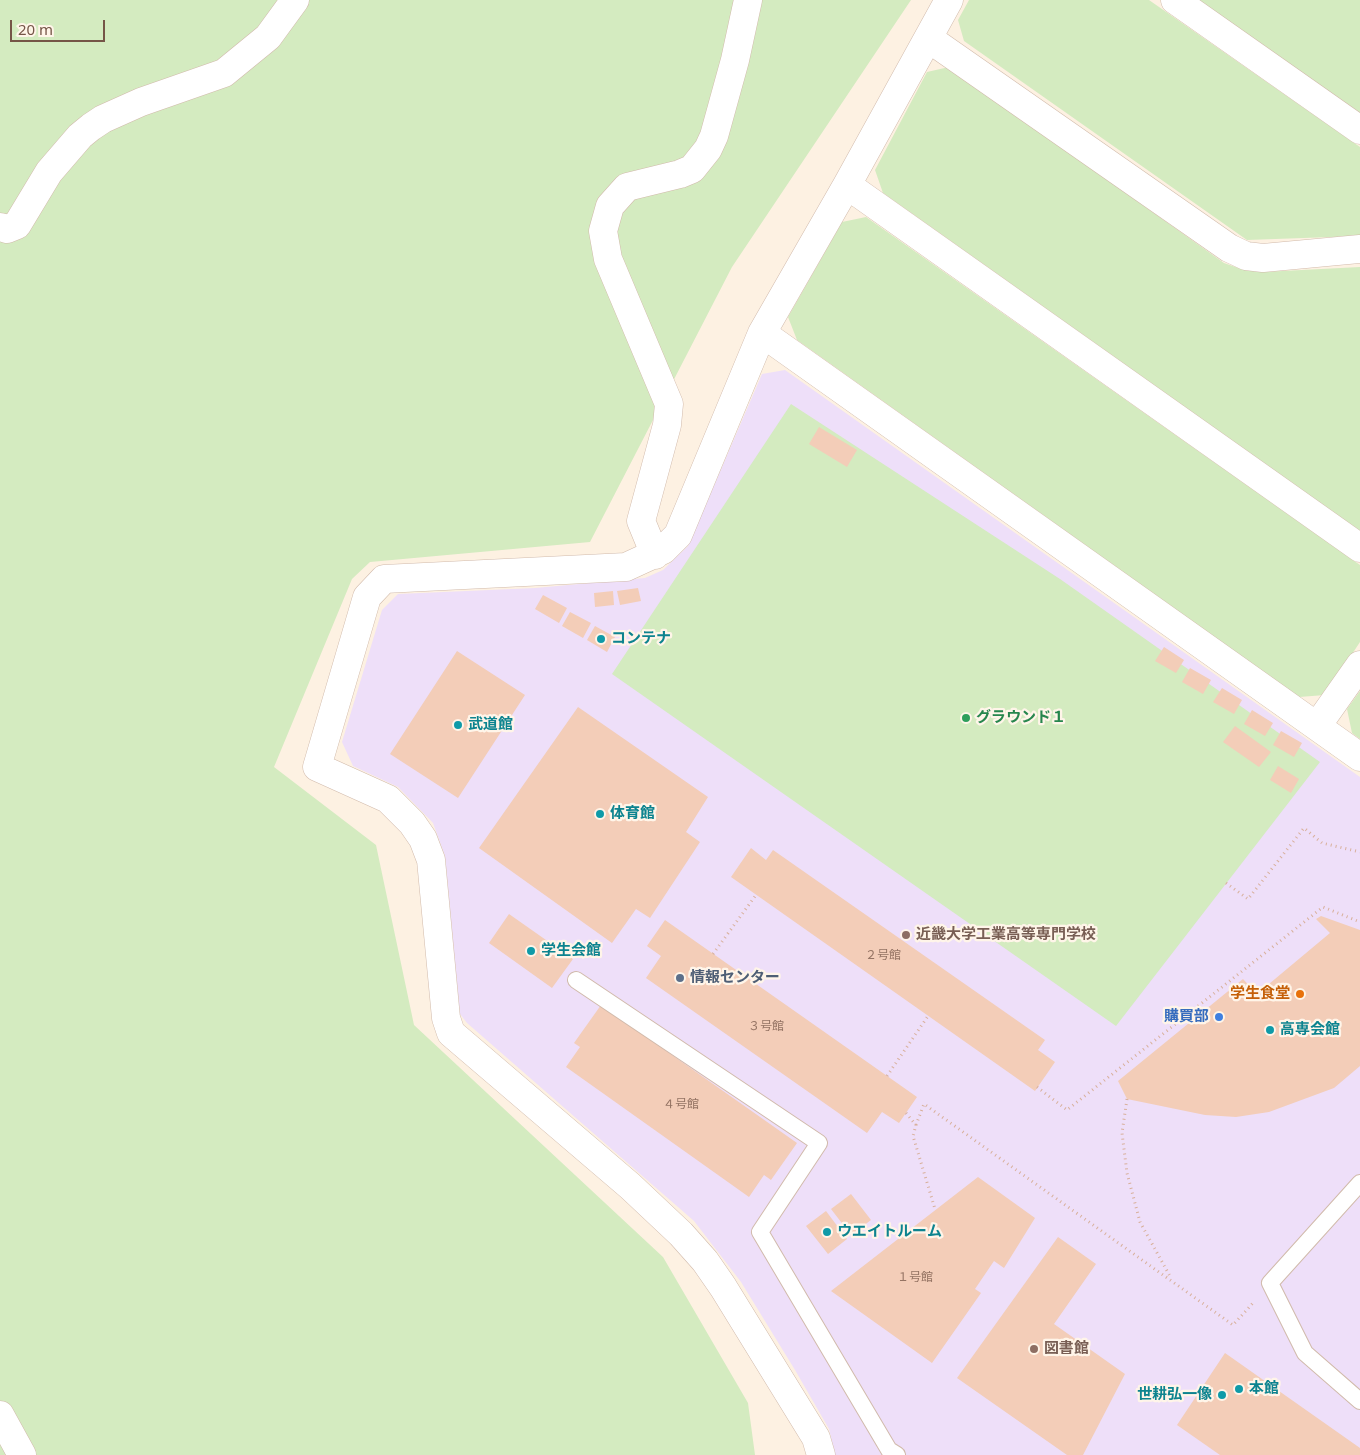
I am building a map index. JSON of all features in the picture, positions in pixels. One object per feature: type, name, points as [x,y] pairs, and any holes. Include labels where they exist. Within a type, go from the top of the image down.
[{"type":"street","points":[[0,227],[7,229],[17,225],[49,172],[80,136],[91,127],[103,119],[141,102],[224,73],[268,37],[295,0]]},
{"type":"street","points":[[655,555],[641,522],[663,442],[669,404],[608,259],[603,231],[610,206],[627,187],[639,182],[680,174],[692,169],[708,149],[714,136],[735,60],[748,0]]},
{"type":"street","points":[[821,1455],[816,1438],[705,1261],[681,1234],[630,1186],[451,1032],[446,1018],[431,860],[423,839],[407,817],[388,799],[317,767],[367,598],[384,579],[626,567],[655,555],[678,535],[762,332],[848,185],[949,0]]},
{"type":"street","points":[[1175,0],[1360,130]]},
{"type":"street","points":[[928,38],[1229,248],[1246,256],[1264,258],[1360,249]]},
{"type":"street","points":[[848,185],[1360,548]]},
{"type":"street","points":[[762,332],[1360,757]]},
{"type":"street","points":[[1317,726],[1360,665]]},
{"type":"street","points":[[0,1415],[22,1455]]},
{"type":"lane","points":[[576,980],[819,1144],[760,1232],[889,1450],[897,1455]]},
{"type":"lane","points":[[1360,1183],[1270,1283],[1305,1353],[1360,1401]]},
{"type":"path","points":[[1226,884],[1248,899],[1304,828],[1322,843],[1360,852]]},
{"type":"path","points":[[713,954],[756,895]]},
{"type":"path","points":[[1037,1087],[1067,1110],[1323,907],[1360,922]]},
{"type":"path","points":[[887,1076],[928,1016]]},
{"type":"path","points":[[1127,1099],[1122,1133],[1127,1173],[1140,1222],[1172,1281]]},
{"type":"path","points":[[935,1209],[913,1136],[924,1104],[1233,1325],[1270,1283]]},
{"type":"path","points":[[906,1114],[916,1125]]},
{"type":"shaded area","name":"近畿大学工業高等専門学校","points":[[785,370],[1360,777],[1360,1455],[835,1455],[829,1429],[795,1370],[741,1282],[694,1221],[467,1023],[460,1014],[445,856],[433,823],[398,787],[353,766],[342,742],[382,610],[398,594],[535,588],[645,578],[663,570],[688,546],[762,374]]},
{"type":"green space","points":[[0,0],[911,0],[732,267],[590,542],[370,562],[352,579],[274,767],[376,845],[414,1025],[663,1257],[748,1403],[755,1455],[0,1455]]},
{"type":"green space","points":[[969,0],[1149,0],[1360,147],[1360,236],[1247,240],[964,41],[958,20]]},
{"type":"green space","points":[[1198,0],[1360,0],[1360,116]]},
{"type":"green space","points":[[949,67],[1224,263],[1244,270],[1263,272],[1360,267],[1360,531],[883,193],[875,170],[927,72]]},
{"type":"green space","points":[[866,217],[1360,565],[1360,642],[1325,695],[1299,697],[797,340],[788,317],[842,222]]},
{"type":"green space","name":"グラウンド１","points":[[791,404],[1060,579],[1320,762],[1116,1026],[612,674]]},
{"type":"green space","points":[[1360,691],[1360,739],[1352,733],[1347,709]]},
{"type":"building","points":[[819,427],[857,450],[847,467],[809,444]]},
{"type":"building","points":[[638,588],[641,601],[620,605],[617,591]]},
{"type":"building","points":[[613,591],[614,605],[595,607],[594,593]]},
{"type":"building","points":[[543,595],[567,608],[559,623],[535,609]]},
{"type":"building","points":[[570,612],[591,623],[583,638],[562,626]]},
{"type":"building","name":"コンテナ","points":[[595,626],[615,637],[607,652],[587,640]]},
{"type":"building","points":[[1164,647],[1184,660],[1176,673],[1155,661]]},
{"type":"building","name":"武道館","points":[[457,651],[525,695],[458,798],[390,754]]},
{"type":"building","points":[[1190,668],[1211,680],[1203,694],[1182,682]]},
{"type":"building","points":[[1222,688],[1242,700],[1234,714],[1213,702]]},
{"type":"building","name":"体育館","points":[[578,707],[708,797],[686,832],[700,842],[650,918],[636,909],[612,943],[479,848]]},
{"type":"building","points":[[1252,710],[1273,723],[1265,736],[1244,724]]},
{"type":"building","points":[[1235,726],[1271,752],[1259,767],[1223,742]]},
{"type":"building","points":[[1281,731],[1302,743],[1294,757],[1273,745]]},
{"type":"building","points":[[1278,766],[1299,779],[1291,793],[1270,780]]},
{"type":"building","points":[[751,848],[766,860],[773,850],[1045,1040],[1038,1050],[1055,1062],[1035,1091],[731,877]]},
{"type":"building","name":"学生会館","points":[[509,914],[573,959],[552,988],[489,943]]},
{"type":"building","name":"高専会館","points":[[1321,916],[1360,930],[1360,1066],[1334,1088],[1269,1112],[1236,1117],[1205,1115],[1127,1099],[1118,1081],[1243,979],[1257,994],[1330,933],[1316,919]]},
{"type":"building","points":[[665,920],[917,1097],[899,1123],[882,1112],[867,1133],[646,978],[661,956],[647,946]]},
{"type":"building","points":[[601,1005],[797,1143],[771,1180],[764,1175],[749,1197],[566,1067],[580,1047],[574,1043]]},
{"type":"building","points":[[978,1177],[1035,1218],[1004,1268],[994,1261],[975,1289],[981,1293],[932,1363],[831,1291]]},
{"type":"building","name":"ウエイトルーム","points":[[851,1194],[871,1220],[851,1235],[831,1209]]},
{"type":"building","name":"ウエイトルーム","points":[[826,1211],[847,1239],[828,1254],[806,1226]]},
{"type":"building","name":"図書館","points":[[1058,1237],[1096,1264],[1054,1324],[1125,1374],[1083,1455],[1067,1455],[957,1378]]},
{"type":"building","name":"本館","points":[[1225,1353],[1360,1448],[1360,1455],[1220,1455],[1177,1425]]},
{"type":"place","name":"コンテナ","points":[[601,639]]},
{"type":"place","name":"グラウンド１","points":[[966,718]]},
{"type":"place","name":"武道館","points":[[458,725]]},
{"type":"place","name":"体育館","points":[[600,814]]},
{"type":"place","name":"近畿大学工業高等専門学校","points":[[906,935]]},
{"type":"place","name":"学生会館","points":[[531,951]]},
{"type":"place","name":"情報センター","points":[[680,978]]},
{"type":"place","name":"学生食堂","points":[[1300,994]]},
{"type":"place","name":"購買部","points":[[1219,1017]]},
{"type":"place","name":"高専会館","points":[[1270,1030]]},
{"type":"place","name":"ウエイトルーム","points":[[827,1232]]},
{"type":"place","name":"図書館","points":[[1034,1349]]},
{"type":"place","name":"本館","points":[[1239,1389]]},
{"type":"place","name":"世耕弘一像","points":[[1222,1395]]}]
